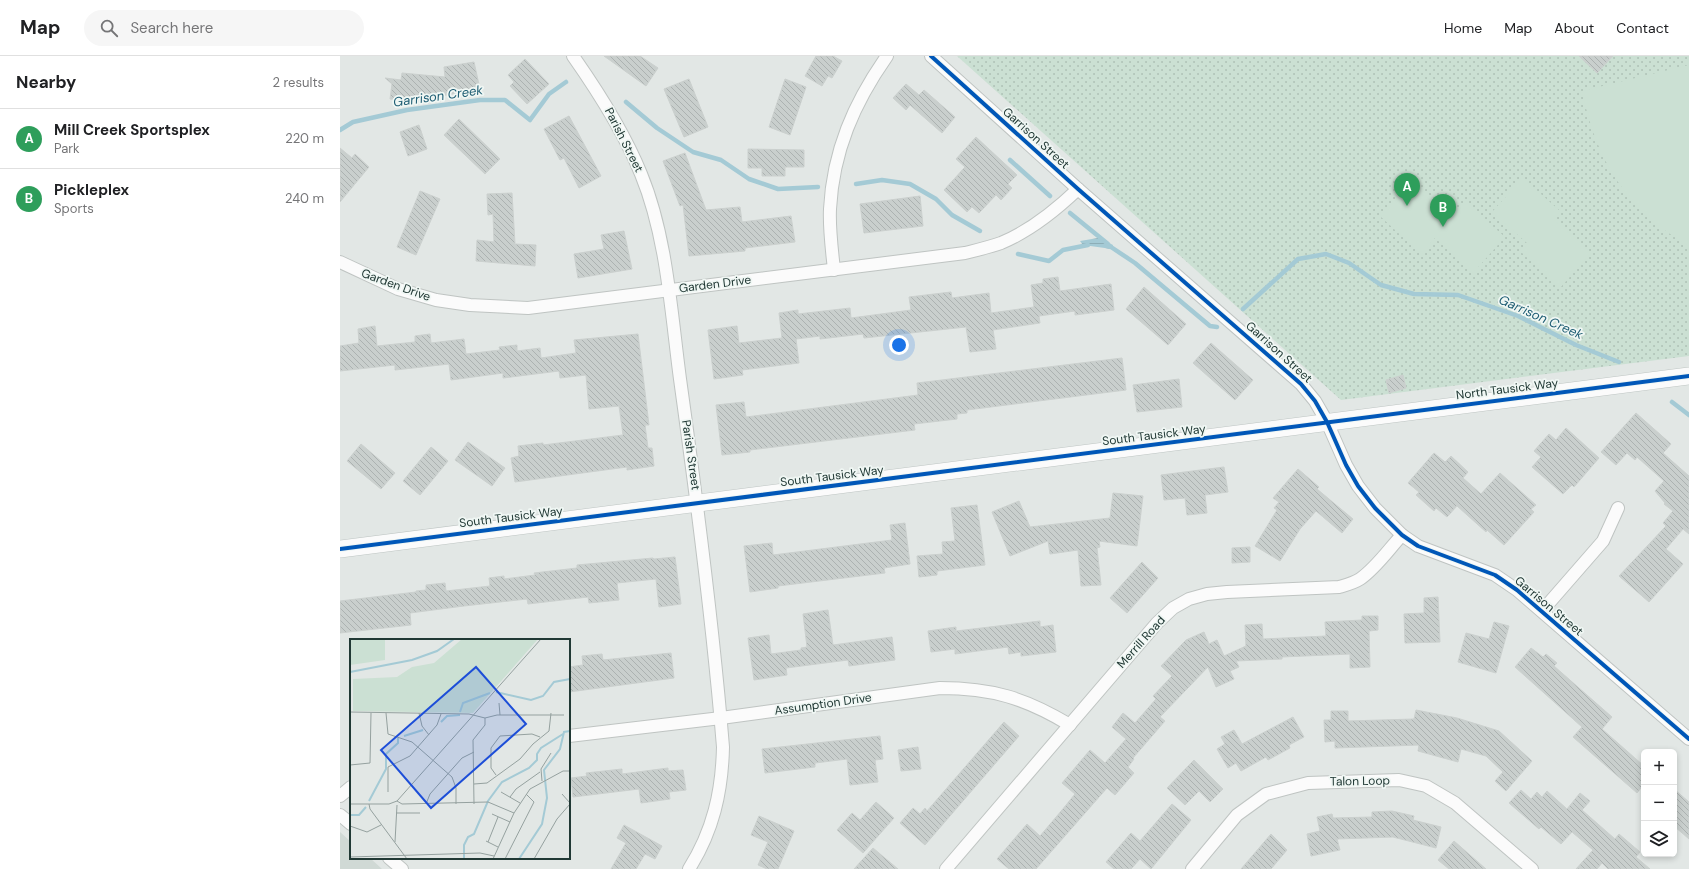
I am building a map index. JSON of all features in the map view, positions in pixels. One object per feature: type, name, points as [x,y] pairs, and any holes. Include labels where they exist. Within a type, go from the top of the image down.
[{"type":"main road","name":"North Tausick Way","points":[[1327,422],[1689,376]]},
{"type":"main road","name":"South Tausick Way","points":[[340,549],[1327,422]]},
{"type":"street","name":"Parish Street","points":[[573,56],[609,111],[626,141],[642,175],[660,238],[668,290],[697,503],[723,747],[722,777],[716,805],[708,832],[689,869]]},
{"type":"street","points":[[834,270],[830,210],[833,177],[840,148],[852,117],[867,87],[887,56]]},
{"type":"street","name":"Garrison Street","points":[[931,56],[1078,189],[1301,384],[1315,401],[1327,422],[1346,465],[1358,486],[1375,508],[1402,535],[1418,546],[1495,575],[1517,590],[1689,739]]},
{"type":"street","name":"Garden Drive","points":[[340,262],[398,289],[436,300],[476,305],[528,308],[560,305],[965,252],[1001,243],[1043,218],[1063,203],[1078,189]]},
{"type":"street","points":[[1542,611],[1603,541],[1618,508]]},
{"type":"street","name":"Merrill Road","points":[[946,869],[1157,623],[1173,608],[1188,599],[1206,594],[1339,587],[1349,584],[1359,579],[1369,570],[1402,535]]},
{"type":"street","name":"Assumption Drive","points":[[570,736],[720,718],[940,688],[966,688],[991,691],[1018,699],[1043,709],[1070,725]]},
{"type":"street","name":"Talon Loop","points":[[1192,869],[1237,815],[1266,794],[1308,783],[1399,780],[1426,786],[1455,802],[1532,869]]},
{"type":"street","points":[[340,796],[350,787]]},
{"type":"street","points":[[340,815],[350,823]]},
{"type":"street","points":[[391,859],[402,869]]},
{"type":"shaded area","points":[[340,832],[350,841],[350,859],[371,859],[382,869],[340,869]]},
{"type":"green space","points":[[957,56],[1689,56],[1689,356],[1341,400]]},
{"type":"green space","points":[[1689,65],[1689,246],[1667,232],[1648,217],[1632,200],[1618,181],[1606,161],[1596,139],[1588,116],[1582,91]]},
{"type":"green space","points":[[1523,178],[1560,211],[1553,219],[1591,253],[1560,288],[1521,252],[1528,244],[1492,212]]},
{"type":"green space","points":[[1412,183],[1450,217],[1465,202],[1505,237],[1473,273],[1435,238],[1421,254],[1381,217]]},
{"type":"water","points":[[1098,238],[1113,245],[1112,249],[1083,245],[1080,241]]},
{"type":"building","points":[[604,56],[640,56],[658,68],[646,86]]},
{"type":"building","points":[[816,56],[833,56],[842,61],[832,78],[828,76],[822,86],[805,76]]},
{"type":"building","points":[[1579,56],[1613,56],[1597,73]]},
{"type":"building","points":[[525,59],[549,84],[527,104],[510,86],[514,82],[508,75]]},
{"type":"building","points":[[474,62],[480,89],[430,98],[429,103],[390,99],[392,84],[385,78],[401,80],[402,73],[445,77],[444,67]]},
{"type":"building","points":[[689,79],[708,127],[684,137],[664,89]]},
{"type":"building","points":[[785,79],[806,87],[790,135],[769,127]]},
{"type":"building","points":[[906,84],[919,95],[924,90],[955,117],[942,133],[910,105],[906,110],[893,98]]},
{"type":"building","points":[[569,116],[601,176],[579,188],[564,158],[560,160],[544,129]]},
{"type":"building","points":[[459,119],[500,159],[485,174],[444,135]]},
{"type":"building","points":[[419,125],[427,149],[408,156],[400,132]]},
{"type":"building","points":[[976,137],[1017,175],[1008,184],[1012,188],[1001,200],[996,195],[979,213],[972,207],[967,212],[944,190],[965,167],[956,159]]},
{"type":"building","points":[[340,148],[352,158],[355,154],[369,167],[340,202]]},
{"type":"building","points":[[748,149],[804,150],[804,167],[785,167],[785,176],[762,176],[762,168],[748,168]]},
{"type":"building","points":[[685,153],[706,210],[740,207],[742,222],[791,216],[795,242],[745,248],[745,251],[689,256],[683,205],[680,206],[663,161]]},
{"type":"building","points":[[420,191],[440,199],[416,255],[397,247]]},
{"type":"building","points":[[512,193],[515,244],[536,245],[535,266],[476,261],[477,240],[494,242],[493,214],[488,215],[487,194]]},
{"type":"building","points":[[920,196],[923,226],[864,233],[860,204]]},
{"type":"building","points":[[624,231],[632,269],[578,278],[574,254],[604,249],[601,235]]},
{"type":"building","points":[[1058,277],[1060,291],[1111,284],[1114,310],[1075,315],[1075,311],[1039,316],[1040,323],[993,330],[996,349],[970,352],[966,327],[864,338],[863,334],[820,339],[820,336],[796,339],[799,363],[742,370],[743,375],[714,379],[708,330],[737,326],[739,343],[782,338],[779,313],[798,310],[798,314],[850,308],[851,318],[911,310],[909,297],[951,292],[952,298],[989,293],[991,313],[1034,307],[1031,285],[1043,283],[1043,279]]},
{"type":"building","points":[[1144,287],[1186,324],[1168,345],[1126,309]]},
{"type":"building","points":[[375,326],[377,346],[415,342],[415,336],[430,334],[431,343],[464,339],[466,354],[500,350],[499,347],[517,345],[517,351],[540,348],[541,358],[576,353],[574,340],[638,334],[649,425],[645,425],[648,448],[652,448],[654,466],[627,470],[627,467],[515,482],[511,458],[519,456],[518,446],[543,443],[543,445],[623,435],[619,406],[589,409],[586,375],[560,378],[559,371],[503,378],[503,373],[451,380],[449,364],[395,370],[395,365],[340,371],[340,346],[359,343],[358,329]]},
{"type":"building","points":[[1211,343],[1253,380],[1235,400],[1193,363]]},
{"type":"building","points":[[1122,358],[1126,390],[967,410],[967,413],[957,414],[957,419],[914,424],[915,430],[750,450],[750,452],[722,455],[716,405],[744,402],[746,417],[918,395],[917,383]]},
{"type":"building","points":[[1403,375],[1406,388],[1389,393],[1386,380]]},
{"type":"building","points":[[1179,379],[1182,407],[1137,412],[1133,385]]},
{"type":"building","points":[[1636,413],[1671,444],[1663,453],[1689,476],[1689,534],[1683,529],[1666,549],[1683,564],[1649,602],[1619,576],[1666,526],[1663,523],[1673,511],[1664,504],[1665,503],[1655,491],[1664,481],[1637,457],[1635,460],[1627,453],[1616,465],[1601,452]]},
{"type":"building","points":[[1566,428],[1599,458],[1574,487],[1572,485],[1563,494],[1532,467],[1541,457],[1534,451],[1549,434],[1556,440]]},
{"type":"building","points":[[468,442],[505,468],[492,486],[455,460]]},
{"type":"building","points":[[361,444],[395,473],[381,489],[347,461]]},
{"type":"building","points":[[431,447],[448,461],[420,495],[403,481]]},
{"type":"building","points":[[1434,453],[1445,462],[1451,456],[1468,472],[1463,478],[1481,494],[1500,473],[1536,505],[1531,509],[1534,512],[1504,545],[1487,530],[1486,532],[1457,506],[1447,517],[1436,508],[1434,511],[1416,495],[1419,492],[1408,483]]},
{"type":"building","points":[[1224,467],[1228,492],[1205,495],[1207,513],[1187,515],[1185,498],[1164,500],[1161,475]]},
{"type":"building","points":[[1298,469],[1319,487],[1317,489],[1353,519],[1342,533],[1316,511],[1300,529],[1280,561],[1255,546],[1277,510],[1274,508],[1279,502],[1273,498]]},
{"type":"building","points":[[1113,493],[1143,496],[1137,546],[1099,541],[1100,547],[1097,548],[1101,585],[1081,586],[1078,550],[1050,554],[1048,541],[1010,556],[992,512],[1019,501],[1030,527],[1110,518]]},
{"type":"building","points":[[977,505],[985,565],[937,571],[937,575],[919,577],[917,556],[943,554],[942,542],[955,541],[951,508]]},
{"type":"building","points":[[905,523],[910,564],[884,568],[885,573],[778,586],[778,588],[750,592],[744,546],[772,543],[773,555],[892,540],[890,525]]},
{"type":"building","points":[[1250,547],[1250,562],[1232,563],[1232,548]]},
{"type":"building","points":[[675,557],[681,604],[659,607],[656,579],[617,583],[619,600],[589,603],[588,597],[528,604],[527,599],[464,606],[410,613],[411,625],[340,633],[340,601],[416,592],[426,590],[426,585],[445,583],[446,591],[490,586],[489,578],[504,576],[504,579],[535,575],[534,573],[577,568],[577,565]]},
{"type":"building","points":[[1142,562],[1158,578],[1127,613],[1110,598]]},
{"type":"building","points":[[1438,597],[1440,642],[1405,643],[1404,614],[1424,613],[1424,598]]},
{"type":"building","points":[[828,610],[833,645],[892,637],[895,660],[849,666],[848,660],[786,668],[787,675],[754,680],[748,638],[769,635],[771,654],[801,650],[801,648],[807,647],[803,614]]},
{"type":"building","points":[[1362,616],[1378,616],[1378,630],[1369,631],[1370,667],[1350,668],[1350,654],[1236,661],[1239,667],[1230,671],[1234,679],[1216,687],[1208,667],[1160,717],[1165,721],[1133,758],[1134,759],[1128,767],[1134,773],[1115,795],[1107,788],[1036,869],[1009,869],[997,859],[1027,824],[1040,836],[1075,794],[1062,783],[1090,750],[1105,763],[1126,739],[1112,727],[1123,713],[1135,723],[1156,699],[1153,696],[1172,676],[1161,666],[1186,640],[1204,632],[1209,644],[1217,640],[1224,656],[1246,646],[1245,625],[1262,624],[1263,639],[1326,636],[1325,622],[1362,620]]},
{"type":"building","points":[[1040,621],[1040,627],[1053,625],[1056,652],[1021,656],[1021,652],[1009,654],[1008,647],[955,654],[955,649],[931,652],[928,631],[956,627],[956,631]]},
{"type":"building","points":[[1494,622],[1509,626],[1496,673],[1458,662],[1466,633],[1489,639]]},
{"type":"building","points":[[1531,648],[1543,657],[1546,654],[1557,663],[1554,666],[1612,717],[1602,729],[1641,763],[1641,788],[1637,793],[1573,737],[1582,727],[1515,667]]},
{"type":"building","points":[[671,653],[674,678],[570,692],[570,667],[583,665],[582,656],[602,654],[603,660]]},
{"type":"building","points":[[1416,710],[1457,718],[1499,731],[1532,761],[1506,791],[1495,781],[1503,772],[1486,756],[1461,749],[1458,762],[1418,751],[1419,745],[1335,748],[1335,741],[1325,742],[1324,720],[1331,720],[1331,711],[1348,711],[1348,721],[1414,719]]},
{"type":"building","points":[[1293,717],[1304,737],[1289,745],[1290,748],[1268,760],[1266,757],[1241,771],[1236,763],[1228,768],[1217,749],[1225,744],[1221,737],[1234,730],[1242,744]]},
{"type":"building","points":[[1004,722],[1019,736],[925,845],[900,823],[913,808],[920,814],[925,808],[927,811]]},
{"type":"building","points":[[880,736],[883,759],[875,760],[878,782],[850,785],[847,759],[815,763],[815,767],[765,773],[762,749]]},
{"type":"building","points":[[918,747],[921,769],[901,771],[898,750]]},
{"type":"building","points":[[1194,760],[1223,789],[1210,802],[1199,791],[1185,805],[1167,788]]},
{"type":"building","points":[[668,768],[668,771],[683,770],[686,790],[669,792],[670,799],[641,803],[639,789],[573,797],[571,778],[587,776],[586,773],[622,769],[622,774]]},
{"type":"building","points":[[1521,790],[1531,799],[1537,792],[1542,797],[1547,791],[1567,809],[1580,793],[1590,801],[1582,810],[1615,839],[1619,834],[1640,852],[1636,857],[1650,869],[1608,869],[1602,863],[1597,869],[1576,869],[1593,850],[1572,832],[1561,844],[1541,827],[1539,829],[1509,803]]},
{"type":"building","points":[[1677,792],[1689,802],[1689,839],[1677,829]]},
{"type":"building","points":[[876,802],[894,818],[863,853],[837,830],[852,813],[860,820]]},
{"type":"building","points":[[1172,804],[1191,820],[1151,869],[1140,859],[1131,869],[1114,869],[1106,862],[1131,833],[1140,841]]},
{"type":"building","points":[[1392,811],[1414,816],[1413,820],[1441,827],[1436,848],[1393,837],[1337,839],[1340,850],[1311,856],[1307,834],[1320,831],[1317,817],[1332,814],[1333,818],[1372,817],[1372,812]]},
{"type":"building","points":[[759,816],[794,831],[778,869],[767,869],[758,865],[768,842],[751,835]]},
{"type":"building","points":[[624,825],[662,846],[655,859],[645,854],[636,869],[611,869],[626,843],[617,838]]},
{"type":"building","points":[[1271,834],[1287,850],[1271,869],[1241,869]]},
{"type":"building","points":[[1454,841],[1486,869],[1449,869],[1438,860]]},
{"type":"building","points":[[873,848],[898,869],[854,869]]},
{"type":"waterway","name":"Garrison Creek","points":[[340,130],[353,122],[407,110],[480,100],[505,100],[530,120],[549,94],[566,82]]},
{"type":"waterway","name":"Garrison Creek","points":[[626,102],[657,128],[693,152],[721,160],[749,179],[778,189],[818,187]]},
{"type":"waterway","points":[[1010,160],[1050,196]]},
{"type":"waterway","name":"Garrison Creek","points":[[856,184],[882,180],[910,184],[936,199],[952,215],[980,231]]},
{"type":"waterway","points":[[1070,213],[1108,244]]},
{"type":"waterway","name":"Garrison Creek","points":[[1018,254],[1049,261],[1063,250],[1088,245]]},
{"type":"waterway","name":"Garrison Creek","points":[[1107,246],[1111,247],[1135,263],[1210,326],[1217,327]]},
{"type":"waterway","name":"Garrison Creek","points":[[1243,309],[1298,259],[1326,254],[1349,263],[1381,285],[1414,294],[1458,295],[1518,316],[1576,345],[1619,362]]},
{"type":"waterway","name":"Garrison Creek","points":[[1672,402],[1689,415]]},
{"type":"cycle path","points":[[931,56],[1078,189],[1301,384],[1315,401],[1327,422],[1346,465],[1358,486],[1375,508],[1402,535],[1418,546],[1495,575],[1517,590],[1689,739]]},
{"type":"cycle path","points":[[340,549],[1689,376]]},
{"type":"place","name":"Mill Creek Sportsplex","points":[[1407,206]]},
{"type":"place","name":"Pickleplex","points":[[1443,227]]}]
